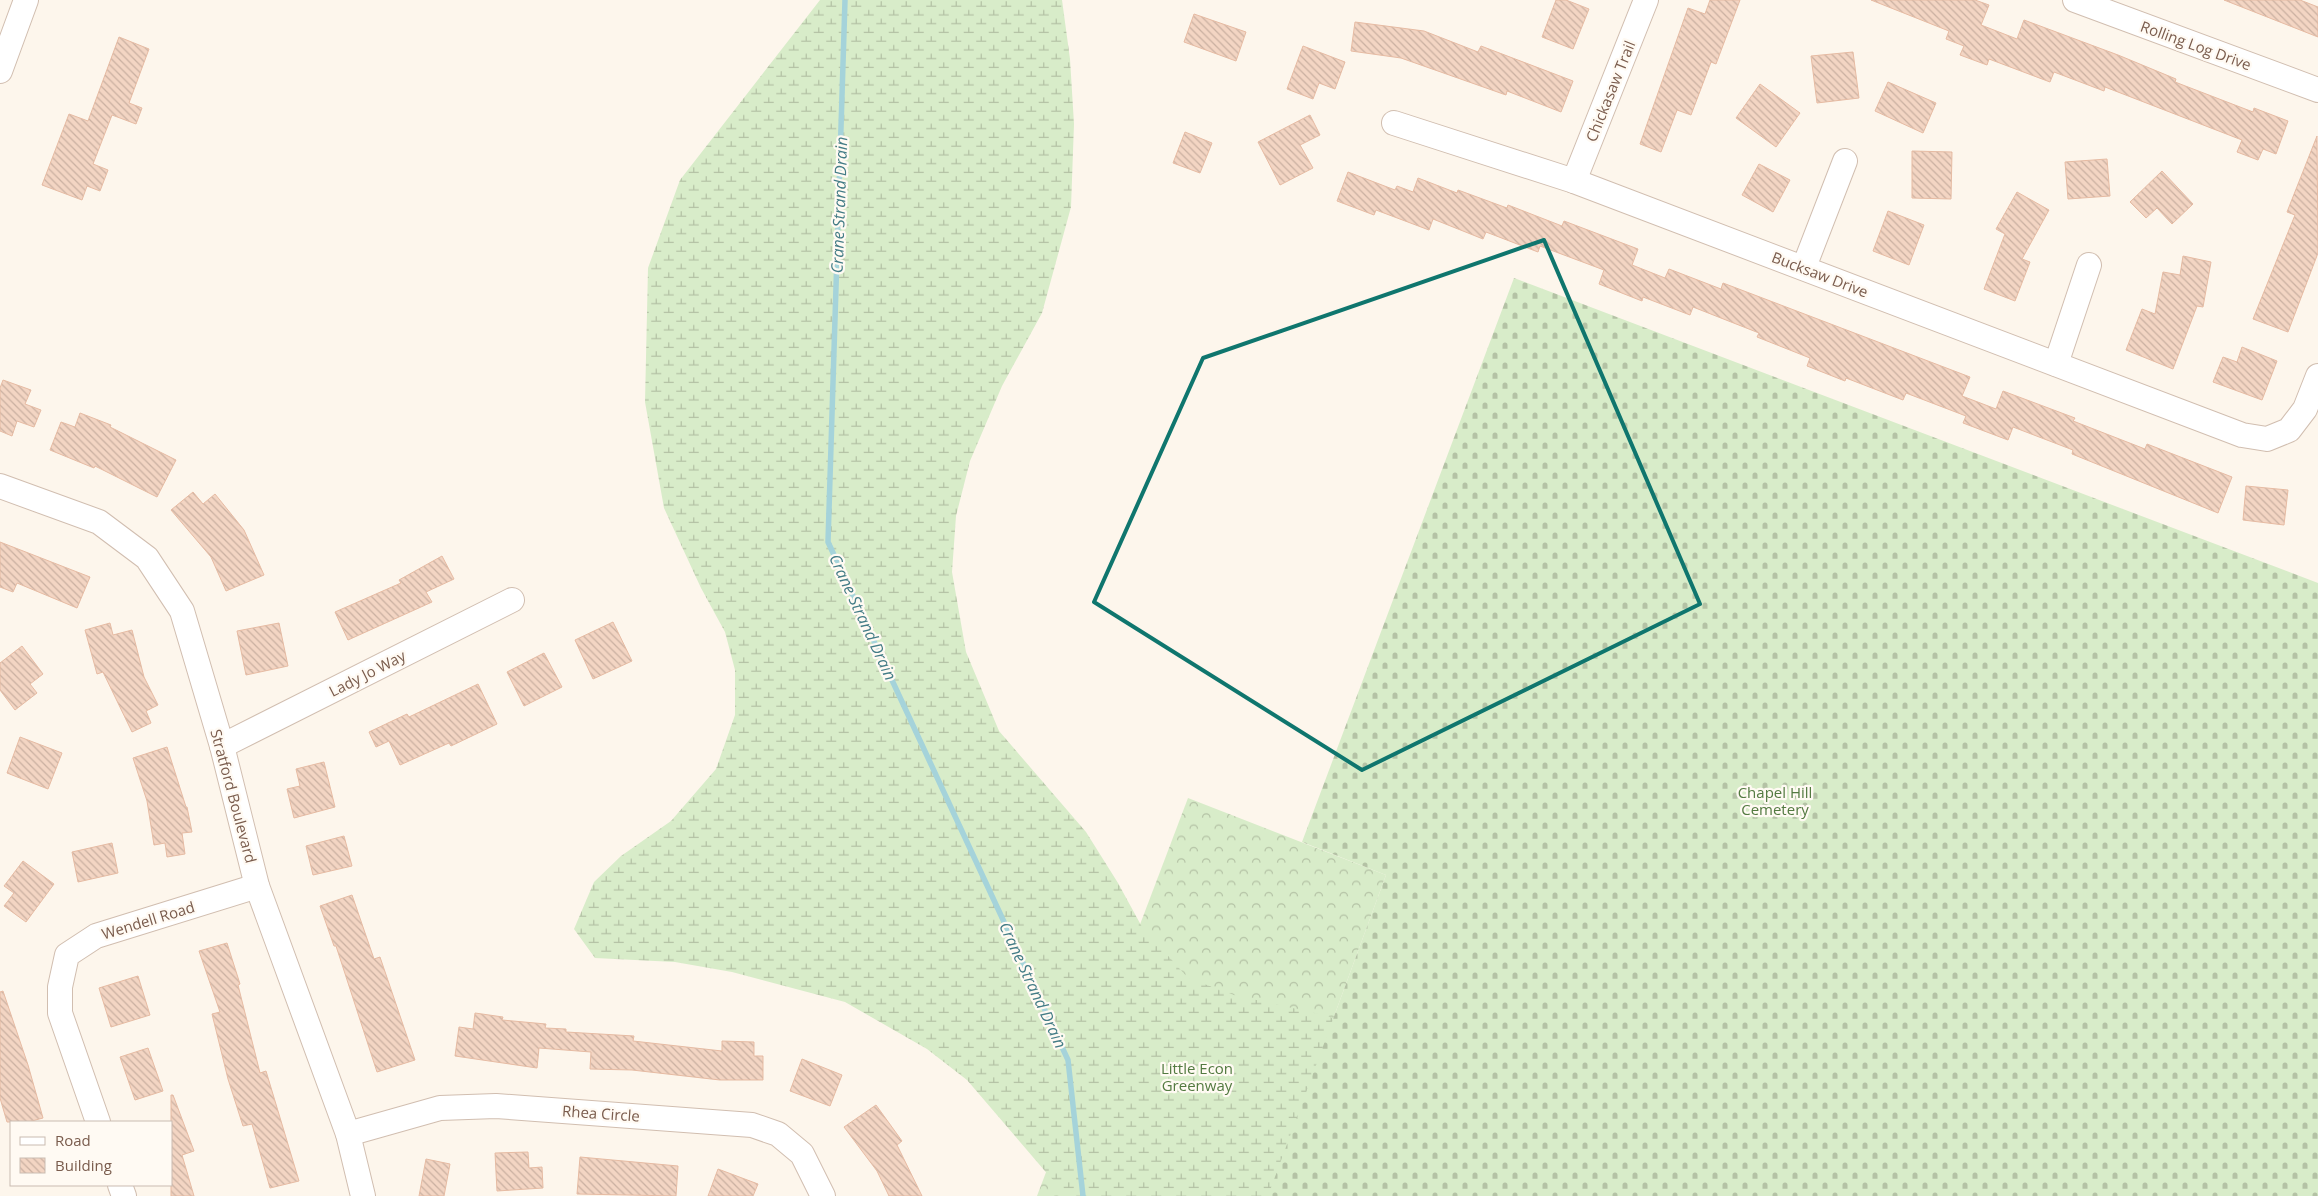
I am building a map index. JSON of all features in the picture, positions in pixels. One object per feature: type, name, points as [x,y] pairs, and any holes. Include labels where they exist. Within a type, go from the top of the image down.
[{"type":"street","points":[[0,71],[26,0]]},
{"type":"street","name":"Chickasaw Trail","points":[[1574,181],[1646,0]]},
{"type":"street","name":"Rolling Log Drive","points":[[2075,0],[2318,90]]},
{"type":"street","name":"Bucksaw Drive","points":[[1394,123],[1574,181],[2242,435],[2267,439],[2289,430],[2305,409],[2318,376]]},
{"type":"street","points":[[1804,267],[1845,161]]},
{"type":"street","points":[[2056,364],[2089,266]]},
{"type":"street","name":"Stratford Boulevard","points":[[0,486],[99,522],[148,558],[182,611],[222,746],[257,886],[348,1134],[363,1196]]},
{"type":"street","name":"Lady Jo Way","points":[[222,746],[512,600]]},
{"type":"street","name":"Wendell Road","points":[[98,1121],[60,1014],[60,987],[67,955],[96,936],[257,886]]},
{"type":"street","name":"Rhea Circle","points":[[348,1134],[440,1108],[496,1106],[752,1125],[778,1134],[802,1154],[823,1196]]},
{"type":"highlighted area","points":[[1544,240],[1700,604],[1362,770],[1094,602],[1203,358]]},
{"type":"green space","points":[[820,0],[1062,0],[1070,59],[1074,124],[1071,207],[1042,313],[1002,386],[970,461],[956,516],[952,572],[966,652],[999,731],[1086,832],[1118,883],[1142,927],[1188,978],[1234,995],[1328,1016],[1369,1039],[1729,1196],[1071,1196],[1050,1177],[967,1080],[927,1049],[845,1002],[732,972],[675,962],[595,958],[574,929],[594,882],[621,856],[671,821],[716,769],[735,715],[735,670],[725,632],[701,588],[664,508],[645,402],[648,268],[680,180]]},
{"type":"green space","name":"Chapel Hill Cemetery","points":[[1514,278],[2318,583],[2318,1196],[1268,1196],[1386,875],[1302,842]]},
{"type":"green space","name":"Little Econ Greenway","points":[[1188,798],[1386,875],[1268,1196],[1037,1196]]},
{"type":"building","points":[[1556,0],[1566,0],[1589,9],[1573,49],[1542,37]]},
{"type":"building","points":[[1710,0],[1740,0],[1716,64],[1711,62],[1691,115],[1677,110],[1661,152],[1640,144],[1688,8],[1705,14]]},
{"type":"building","points":[[1871,0],[1975,0],[1989,5],[1981,25],[2017,39],[2024,20],[2118,55],[2176,79],[2175,82],[2253,112],[2254,108],[2288,121],[2276,154],[2263,149],[2258,160],[2237,152],[2242,140],[2105,87],[2104,91],[2054,72],[2050,82],[1989,59],[1987,65],[1960,55],[1964,46],[1946,39],[1949,31]]},
{"type":"building","points":[[2224,0],[2300,0],[2318,7],[2318,37]]},
{"type":"building","points":[[1194,14],[1246,32],[1236,61],[1184,42]]},
{"type":"building","points":[[1355,22],[1424,31],[1478,52],[1481,46],[1573,81],[1561,112],[1507,91],[1506,95],[1401,58],[1351,51]]},
{"type":"building","points":[[119,37],[149,49],[129,103],[142,108],[136,124],[112,115],[93,164],[108,170],[100,191],[87,186],[82,200],[42,185],[69,114],[88,121]]},
{"type":"building","points":[[1303,46],[1345,62],[1335,89],[1319,83],[1313,99],[1287,89]]},
{"type":"building","points":[[1853,52],[1859,98],[1817,103],[1811,56]]},
{"type":"building","points":[[1888,82],[1936,103],[1923,133],[1875,111]]},
{"type":"building","points":[[1760,84],[1800,113],[1776,147],[1736,118]]},
{"type":"building","points":[[1310,115],[1320,135],[1300,145],[1313,168],[1280,185],[1258,142]]},
{"type":"building","points":[[1185,132],[1212,143],[1200,173],[1173,163]]},
{"type":"building","points":[[2317,136],[2318,253],[2288,332],[2253,319],[2295,215],[2287,212]]},
{"type":"building","points":[[1912,151],[1952,152],[1951,199],[1912,198]]},
{"type":"building","points":[[2107,159],[2110,196],[2068,199],[2065,162]]},
{"type":"building","points":[[1759,164],[1790,180],[1773,212],[1742,195]]},
{"type":"building","points":[[2162,171],[2193,204],[2172,224],[2157,208],[2146,218],[2130,202]]},
{"type":"building","points":[[1348,172],[1395,190],[1397,186],[1413,192],[1418,178],[1457,193],[1458,190],[1507,208],[1508,205],[1562,226],[1564,221],[1638,249],[1632,265],[1665,278],[1669,269],[1721,289],[1723,283],[1970,377],[1962,396],[1996,409],[2003,391],[2075,418],[2073,421],[2145,449],[2147,444],[2232,477],[2218,513],[2072,454],[2073,450],[2013,427],[2008,440],[1963,423],[1966,416],[1906,393],[1903,400],[1846,378],[1845,381],[1807,366],[1810,358],[1757,337],[1759,333],[1693,307],[1690,315],[1643,297],[1642,301],[1599,284],[1604,270],[1540,246],[1538,252],[1486,232],[1483,239],[1433,219],[1429,230],[1376,210],[1374,215],[1337,201]]},
{"type":"building","points":[[2017,192],[2049,210],[2022,259],[2030,262],[2015,301],[1984,289],[2005,234],[1996,229]]},
{"type":"building","points":[[1888,211],[1924,225],[1909,265],[1873,251]]},
{"type":"building","points":[[2183,256],[2211,262],[2203,307],[2197,306],[2173,369],[2126,350],[2142,309],[2155,314],[2163,272],[2180,275]]},
{"type":"building","points":[[2242,347],[2277,361],[2262,400],[2213,382],[2223,357],[2237,362]]},
{"type":"building","points":[[3,380],[31,390],[25,404],[41,410],[34,427],[17,421],[12,436],[0,431],[0,388]]},
{"type":"building","points":[[80,413],[111,425],[110,427],[176,460],[157,497],[95,466],[94,468],[50,450],[61,422],[75,427]]},
{"type":"building","points":[[2246,486],[2288,490],[2284,525],[2243,520]]},
{"type":"building","points":[[193,492],[203,504],[215,494],[244,530],[264,575],[226,591],[211,557],[171,510]]},
{"type":"building","points":[[0,542],[90,577],[77,608],[17,583],[13,592],[0,587]]},
{"type":"building","points":[[442,556],[454,579],[426,592],[432,602],[348,640],[335,612],[401,583],[399,580]]},
{"type":"building","points":[[613,622],[632,661],[593,679],[575,640]]},
{"type":"building","points":[[110,623],[113,635],[132,630],[144,677],[158,705],[146,711],[151,723],[132,732],[103,672],[97,674],[85,630]]},
{"type":"building","points":[[279,623],[288,666],[246,675],[237,631]]},
{"type":"building","points":[[22,646],[43,674],[30,684],[37,693],[15,710],[0,690],[0,663]]},
{"type":"building","points":[[544,653],[562,687],[524,706],[507,672]]},
{"type":"building","points":[[478,684],[497,724],[451,746],[449,743],[400,765],[389,741],[376,747],[369,732],[407,714],[409,717]]},
{"type":"building","points":[[20,737],[62,753],[48,789],[7,773]]},
{"type":"building","points":[[167,747],[187,807],[192,832],[182,833],[185,854],[167,857],[165,843],[154,845],[147,801],[133,758]]},
{"type":"building","points":[[324,762],[335,807],[294,818],[287,789],[300,786],[296,769]]},
{"type":"building","points":[[344,836],[352,866],[313,875],[306,846]]},
{"type":"building","points":[[112,843],[118,873],[78,882],[72,852]]},
{"type":"building","points":[[23,861],[54,884],[26,922],[4,906],[14,893],[4,886]]},
{"type":"building","points":[[352,895],[374,959],[380,957],[415,1060],[377,1072],[336,946],[334,946],[320,906]]},
{"type":"building","points":[[227,943],[240,984],[238,985],[260,1073],[266,1071],[299,1181],[270,1188],[252,1124],[243,1126],[228,1079],[212,1014],[220,1012],[199,951]]},
{"type":"building","points":[[138,976],[150,1015],[111,1027],[99,988]]},
{"type":"building","points":[[3,991],[28,1065],[43,1118],[32,1121],[7,1122],[0,1098],[0,992]]},
{"type":"building","points":[[475,1013],[503,1017],[502,1020],[546,1024],[545,1028],[566,1029],[566,1032],[634,1036],[633,1041],[722,1051],[722,1041],[754,1042],[754,1056],[763,1056],[763,1080],[720,1080],[632,1070],[590,1069],[591,1052],[539,1048],[537,1068],[455,1056],[459,1027],[473,1029]]},
{"type":"building","points":[[148,1048],[163,1091],[135,1100],[120,1057]]},
{"type":"building","points":[[802,1059],[842,1075],[830,1106],[790,1091]]},
{"type":"building","points":[[171,1095],[173,1095],[194,1151],[182,1155],[194,1196],[171,1196]]},
{"type":"building","points":[[876,1105],[902,1141],[897,1145],[922,1196],[889,1196],[877,1171],[844,1127]]},
{"type":"building","points":[[528,1152],[529,1168],[542,1167],[543,1188],[497,1191],[495,1153]]},
{"type":"building","points":[[580,1157],[678,1166],[676,1196],[577,1194]]},
{"type":"building","points":[[426,1159],[450,1164],[444,1196],[419,1196]]},
{"type":"building","points":[[718,1169],[758,1184],[753,1196],[708,1196]]},
{"type":"waterway","name":"Crane Strand Drain","points":[[845,0],[828,542],[1068,1060],[1083,1196]]}]
